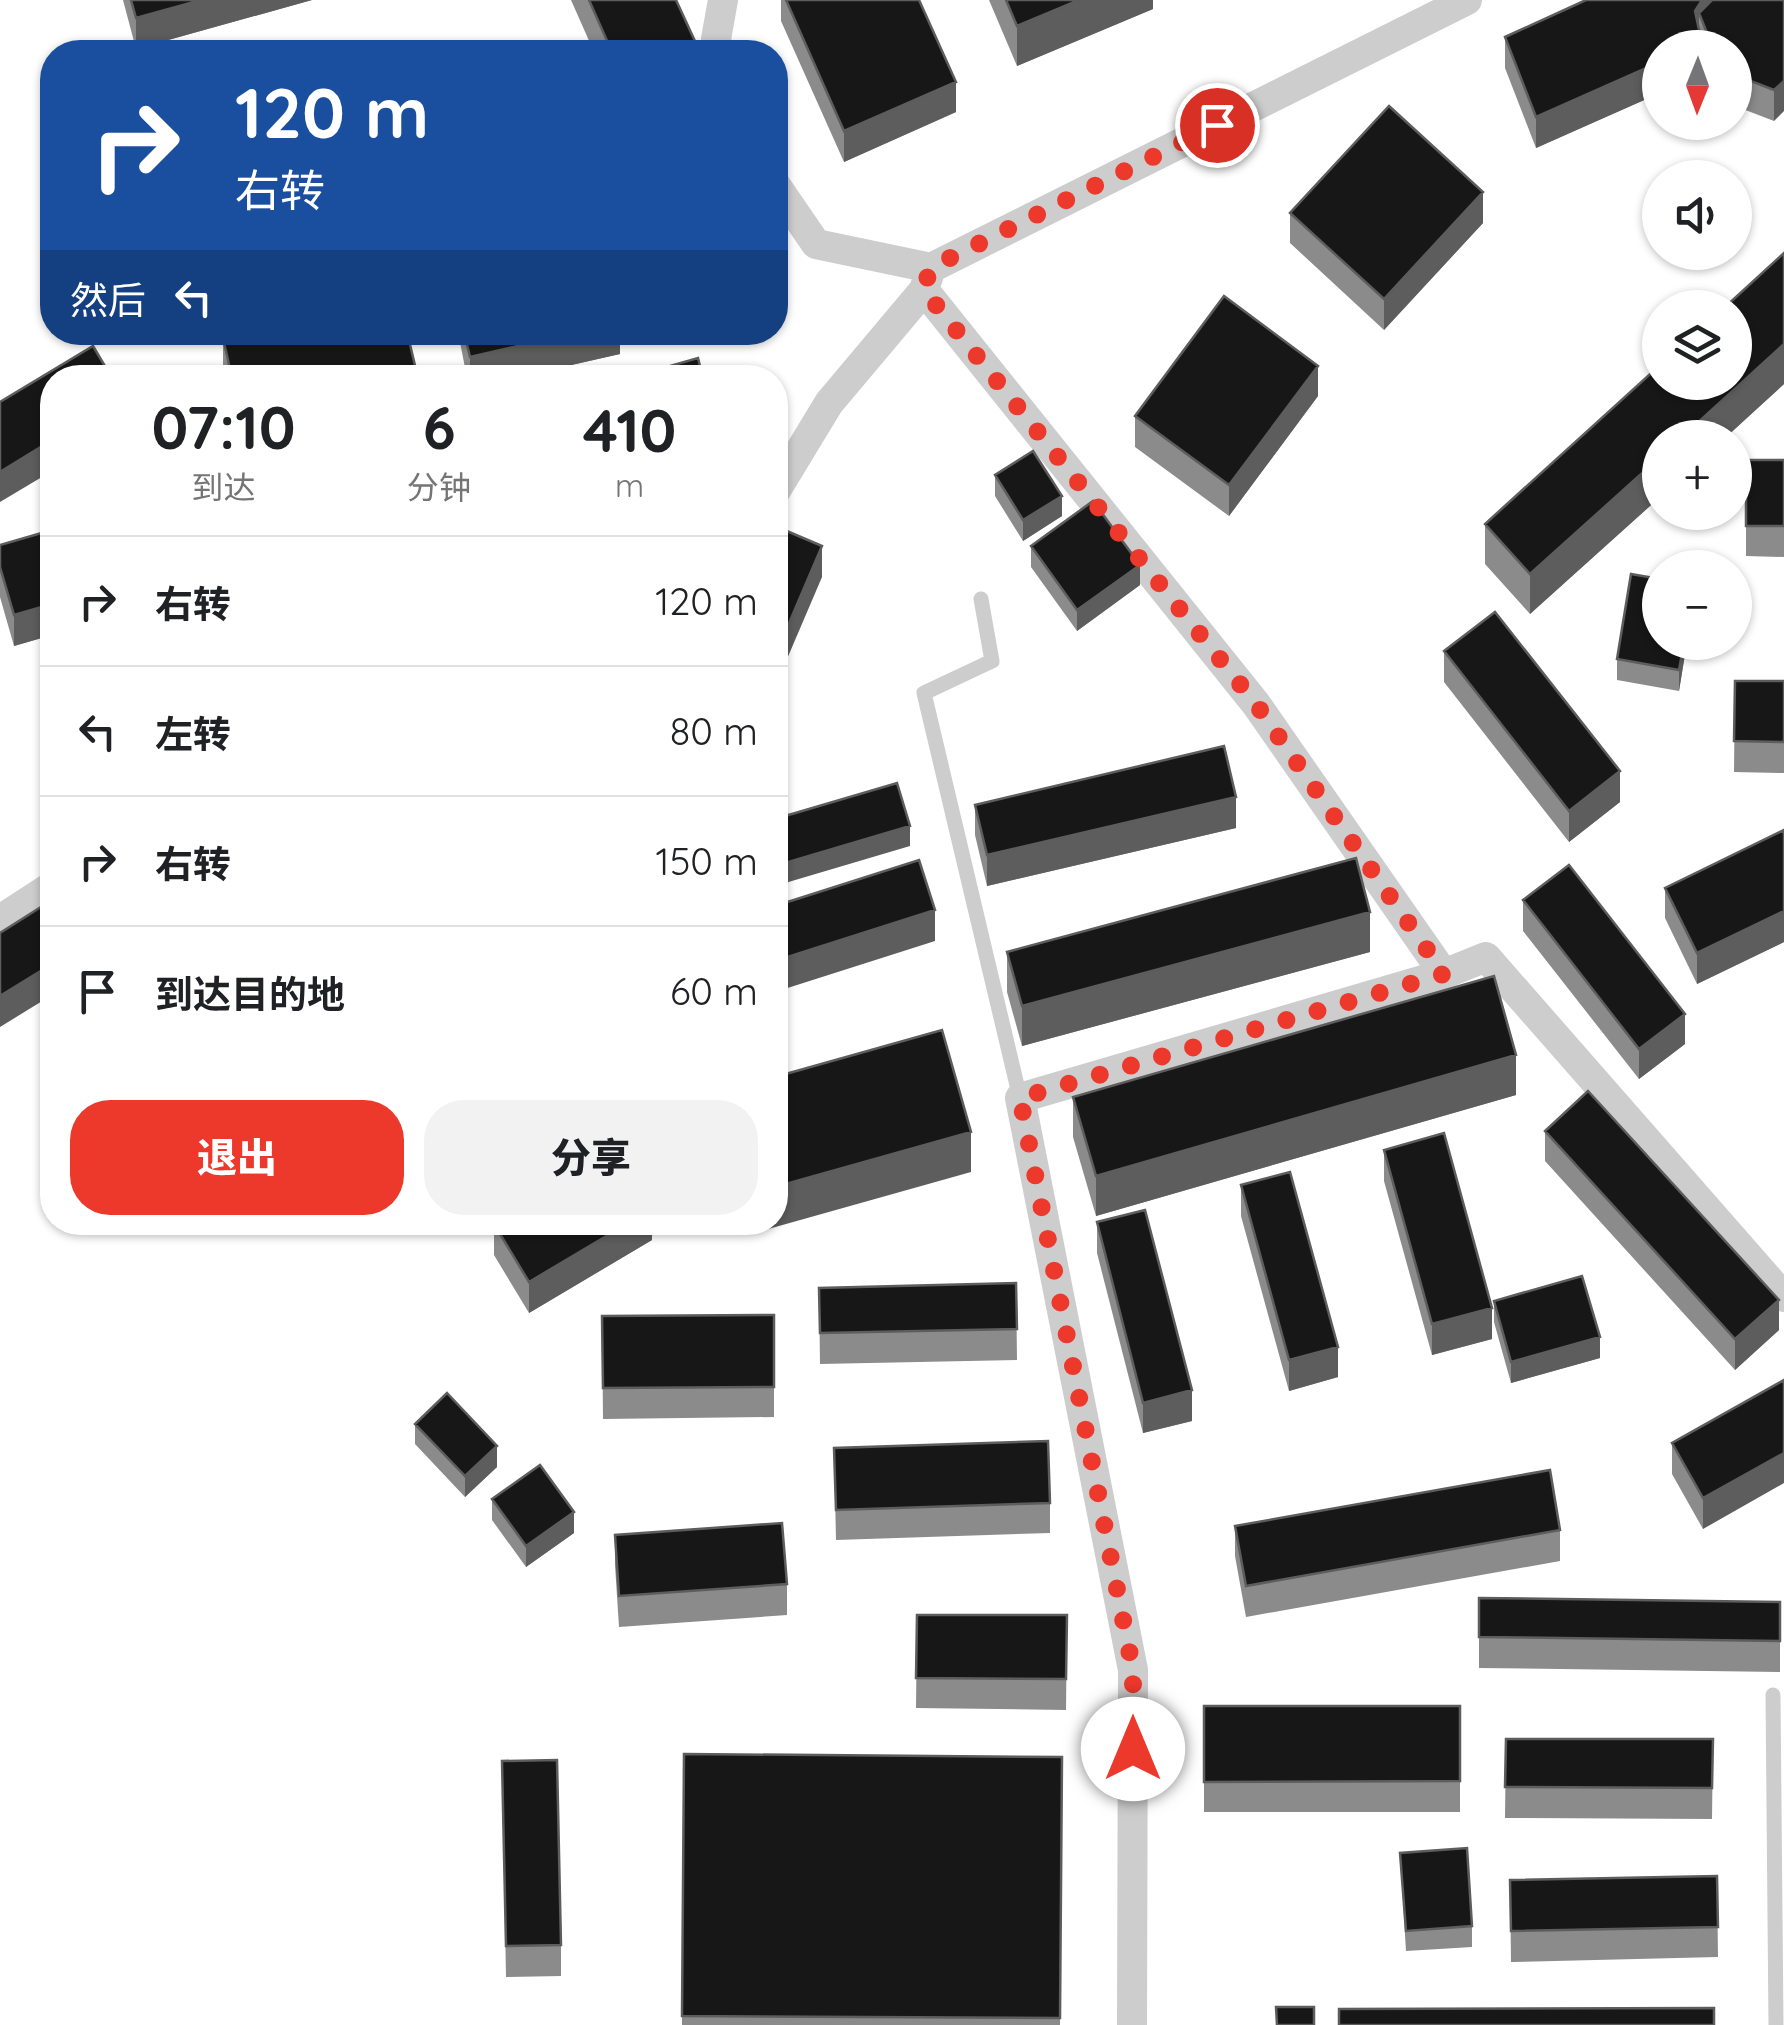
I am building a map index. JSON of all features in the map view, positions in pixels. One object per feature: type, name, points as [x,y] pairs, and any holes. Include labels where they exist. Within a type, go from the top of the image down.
[{"type":"street","points":[[716,40],[723,0]]},
{"type":"street","points":[[788,471],[829,403],[927,279],[1467,0]]},
{"type":"street","points":[[788,203],[816,244],[927,279],[1256,704],[1444,974]]},
{"type":"street","points":[[0,920],[40,894]]},
{"type":"street","points":[[1132,2025],[1133,1670],[1020,1098],[1444,974],[1486,957],[1784,1296]]},
{"type":"lane","points":[[981,599],[992,662],[924,693],[1020,1098]]},
{"type":"lane","points":[[1773,1695],[1776,2025]]},
{"type":"building","points":[[131,0],[201,0],[136,18]]},
{"type":"building","points":[[589,0],[676,0],[694,40],[607,40]]},
{"type":"building","points":[[786,0],[919,0],[956,82],[844,131]]},
{"type":"building","points":[[1006,0],[1079,0],[1017,26]]},
{"type":"building","points":[[1586,0],[1702,0],[1695,11],[1699,30],[1642,30],[1642,70],[1536,117],[1505,37]]},
{"type":"building","points":[[1712,0],[1784,0],[1784,81],[1774,90],[1752,82],[1752,30],[1706,30],[1699,13]]},
{"type":"building","points":[[1389,106],[1483,192],[1384,299],[1290,213]]},
{"type":"building","points":[[1784,253],[1784,344],[1752,373],[1752,290],[1744,290]]},
{"type":"building","points":[[1224,296],[1318,366],[1229,485],[1135,416]]},
{"type":"building","points":[[225,345],[410,345],[415,365],[229,365]]},
{"type":"building","points":[[467,345],[522,345],[470,357]]},
{"type":"building","points":[[93,346],[104,365],[61,365]]},
{"type":"building","points":[[698,358],[700,365],[674,365]]},
{"type":"building","points":[[40,378],[40,447],[0,472],[0,402]]},
{"type":"building","points":[[1642,381],[1642,400],[1723,400],[1701,420],[1642,420],[1642,473],[1530,574],[1485,524]]},
{"type":"building","points":[[1033,451],[1062,496],[1023,520],[995,475]]},
{"type":"building","points":[[1752,460],[1784,460],[1784,526],[1752,526]]},
{"type":"building","points":[[1093,501],[1140,565],[1077,610],[1031,546]]},
{"type":"building","points":[[788,532],[822,546],[788,626]]},
{"type":"building","points":[[40,533],[40,607],[14,615],[0,567],[0,545]]},
{"type":"building","points":[[1631,574],[1642,576],[1642,660],[1681,660],[1679,670],[1617,659]]},
{"type":"building","points":[[1495,612],[1620,771],[1569,811],[1444,651]]},
{"type":"building","points":[[1735,681],[1784,681],[1784,742],[1734,741]]},
{"type":"building","points":[[1224,746],[1236,797],[987,855],[975,805]]},
{"type":"building","points":[[897,783],[910,826],[788,862],[788,815]]},
{"type":"building","points":[[1784,830],[1784,911],[1697,953],[1665,888]]},
{"type":"building","points":[[1356,858],[1370,912],[1022,1006],[1007,952]]},
{"type":"building","points":[[919,860],[935,910],[788,957],[788,902]]},
{"type":"building","points":[[1569,865],[1685,1014],[1639,1049],[1523,900]]},
{"type":"building","points":[[40,908],[40,971],[0,996],[0,933]]},
{"type":"building","points":[[1494,976],[1516,1055],[1096,1176],[1073,1097]]},
{"type":"building","points":[[942,1030],[971,1132],[788,1183],[788,1073]]},
{"type":"building","points":[[1588,1091],[1779,1300],[1735,1339],[1545,1131]]},
{"type":"building","points":[[1444,1133],[1492,1308],[1432,1324],[1384,1150]]},
{"type":"building","points":[[1290,1172],[1338,1347],[1289,1360],[1241,1185]]},
{"type":"building","points":[[1145,1210],[1192,1390],[1143,1403],[1097,1222]]},
{"type":"building","points":[[501,1235],[608,1235],[529,1282]]},
{"type":"building","points":[[1582,1276],[1600,1337],[1511,1362],[1494,1301]]},
{"type":"building","points":[[1016,1283],[1017,1329],[820,1333],[819,1288]]},
{"type":"building","points":[[774,1315],[774,1387],[603,1388],[602,1316]]},
{"type":"building","points":[[1784,1380],[1784,1453],[1703,1498],[1672,1443]]},
{"type":"building","points":[[447,1393],[497,1446],[465,1476],[415,1424]]},
{"type":"building","points":[[1048,1441],[1050,1503],[836,1510],[834,1448]]},
{"type":"building","points":[[540,1465],[574,1512],[526,1546],[492,1499]]},
{"type":"building","points":[[1550,1470],[1560,1530],[1246,1586],[1235,1526]]},
{"type":"building","points":[[782,1523],[787,1584],[619,1596],[615,1535]]},
{"type":"building","points":[[1479,1598],[1780,1602],[1780,1641],[1479,1637]]},
{"type":"building","points":[[917,1615],[1067,1615],[1066,1679],[916,1678]]},
{"type":"building","points":[[1204,1706],[1460,1706],[1460,1781],[1204,1782]]},
{"type":"building","points":[[1506,1739],[1713,1739],[1712,1788],[1505,1787]]},
{"type":"building","points":[[684,1754],[1062,1757],[1060,2018],[682,2016]]},
{"type":"building","points":[[557,1760],[561,1945],[506,1946],[502,1761]]},
{"type":"building","points":[[1467,1848],[1472,1926],[1406,1931],[1400,1853]]},
{"type":"building","points":[[1717,1876],[1718,1927],[1511,1931],[1510,1880]]},
{"type":"building","points":[[1276,2007],[1314,2007],[1314,2025],[1277,2025]]},
{"type":"building","points":[[1714,2008],[1714,2025],[1339,2025],[1339,2009]]},
{"type":"route","points":[[1133,1749],[1133,1670],[1020,1098],[1444,974],[1256,704],[924,290],[930,268],[1217,125]]}]
